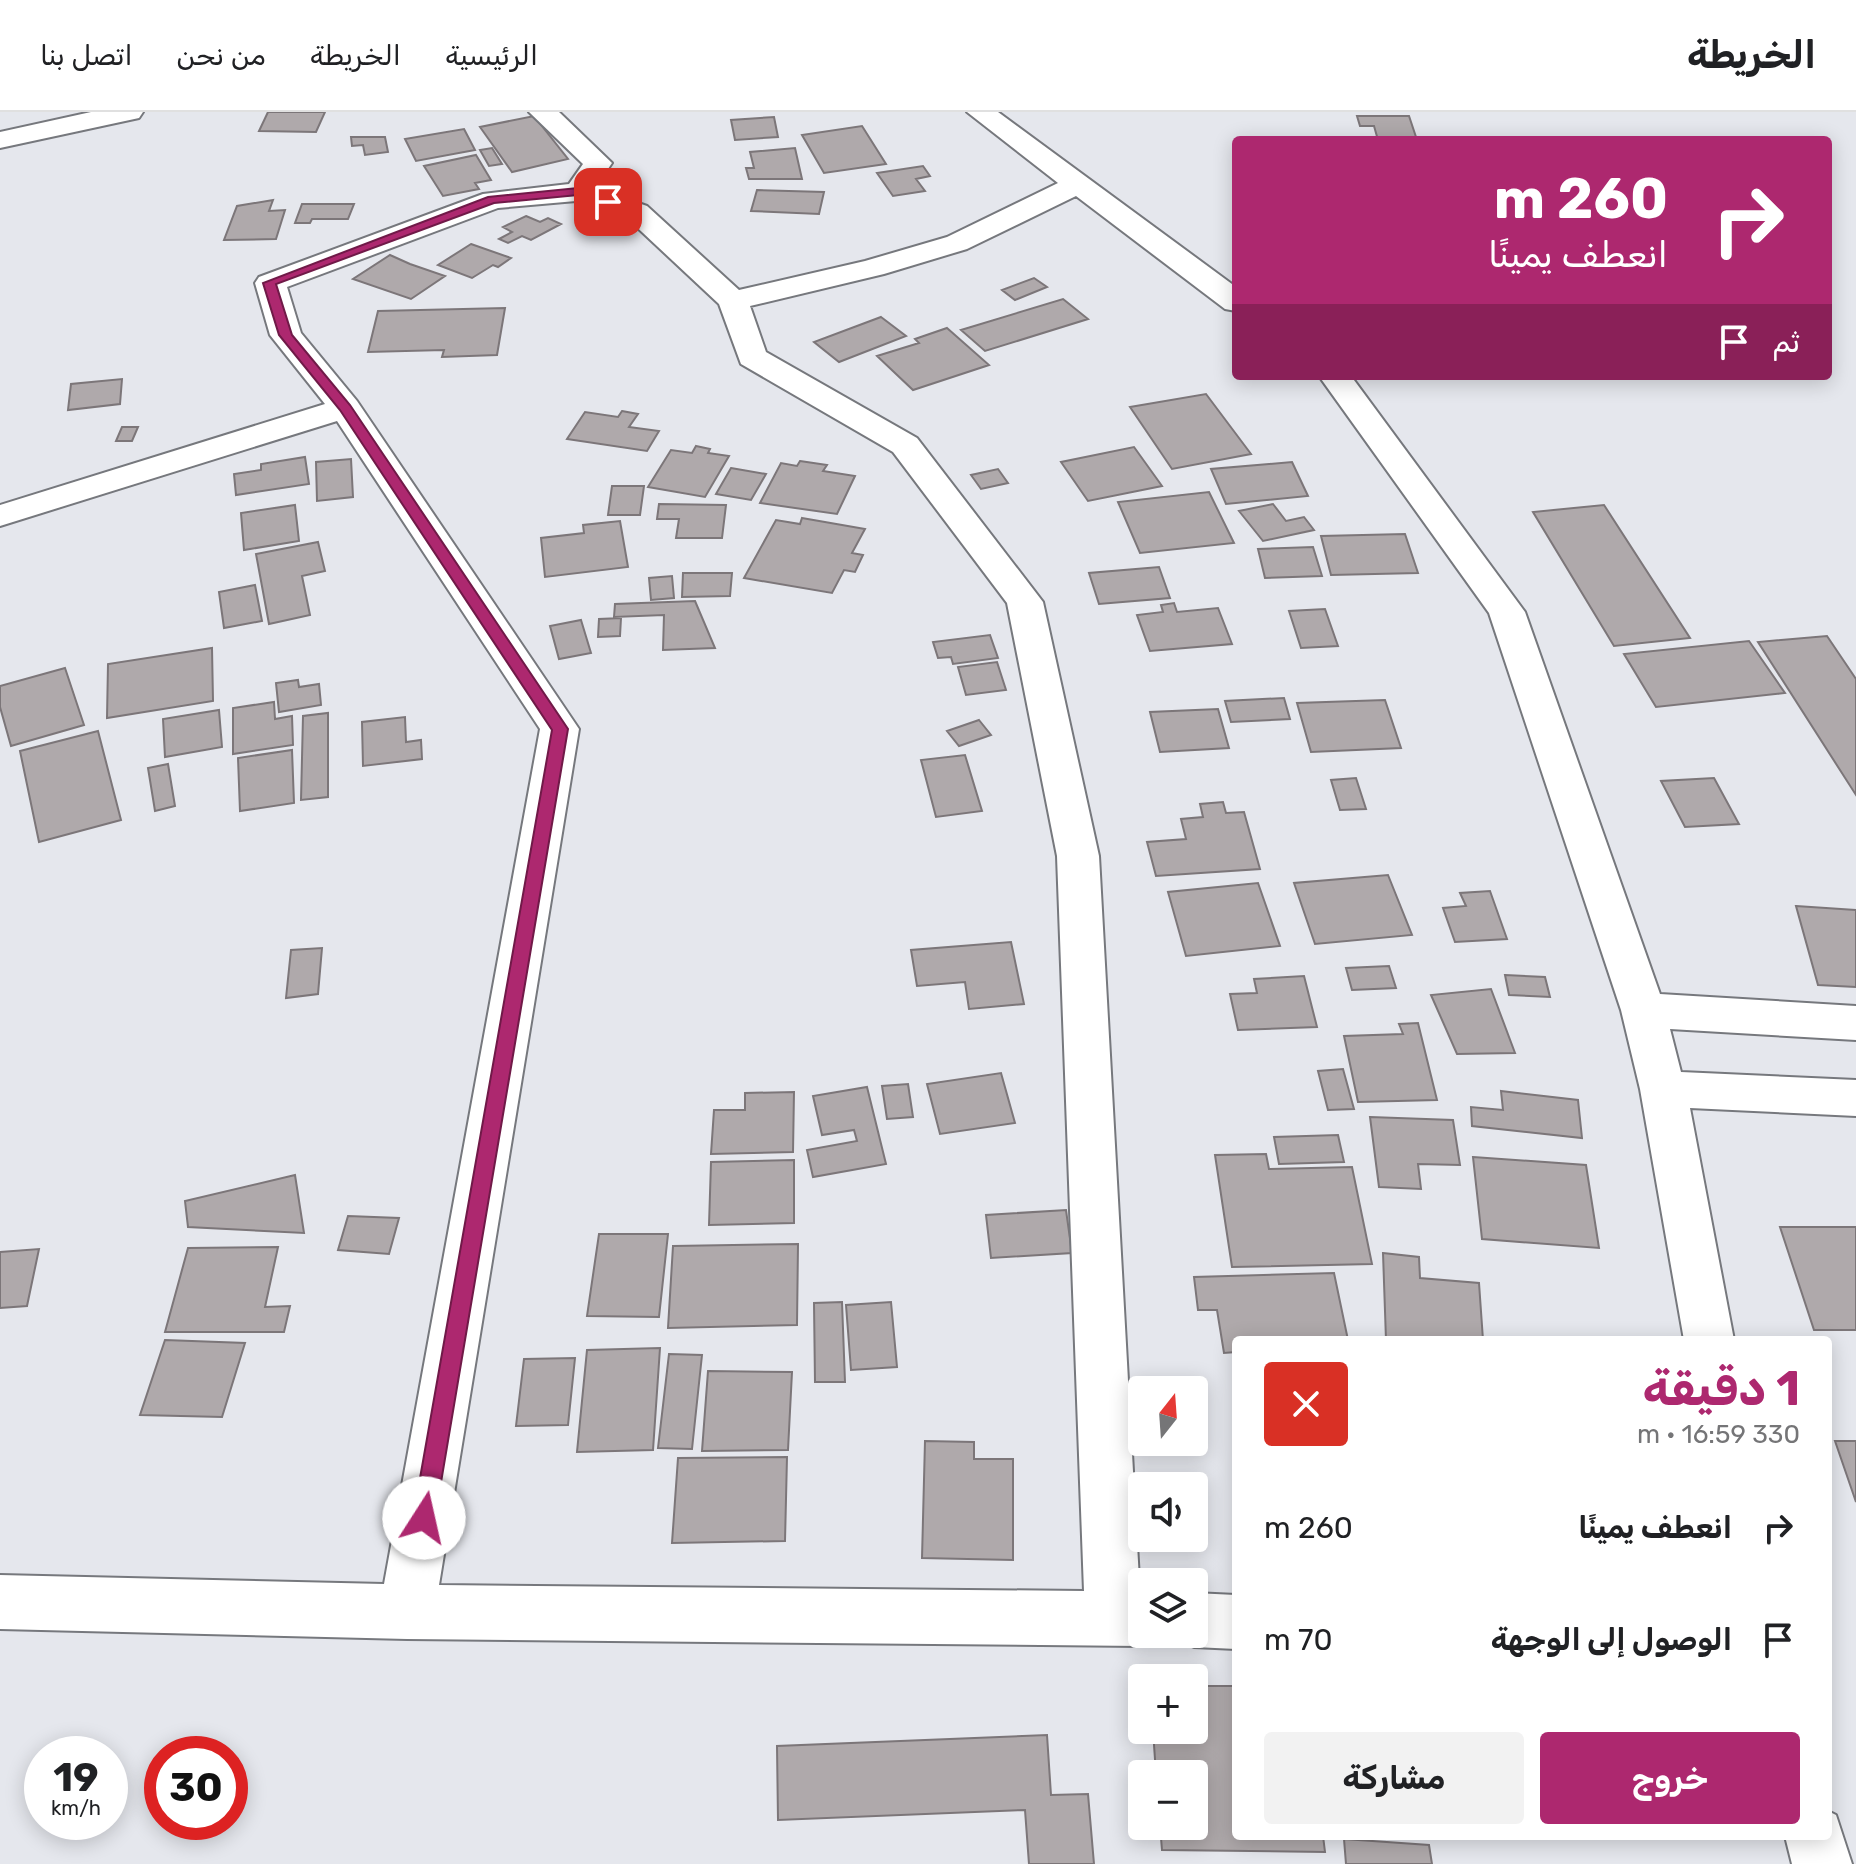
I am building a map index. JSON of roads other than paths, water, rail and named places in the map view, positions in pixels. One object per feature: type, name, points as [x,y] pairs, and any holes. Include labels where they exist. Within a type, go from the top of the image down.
[{"type":"street","points":[[0,140],[129,112]]},
{"type":"street","points":[[543,112],[598,163],[578,192]]},
{"type":"street","points":[[981,112],[1232,299]]},
{"type":"street","points":[[733,301],[873,268],[957,243],[1078,184]]},
{"type":"street","points":[[0,1602],[407,1612],[1128,1618],[1078,856],[1025,602],[905,445],[752,357],[733,301],[637,212],[578,192],[493,200],[270,283],[286,335],[345,408],[560,729],[407,1612]]},
{"type":"street","points":[[1338,380],[1507,612],[1643,1010],[1663,1089],[1708,1336]]},
{"type":"street","points":[[0,516],[345,408]]},
{"type":"street","points":[[1643,1010],[1856,1023]]},
{"type":"street","points":[[1663,1089],[1856,1098]]},
{"type":"street","points":[[1208,1621],[1232,1622]]},
{"type":"street","points":[[1816,1840],[1822,1864]]}]
